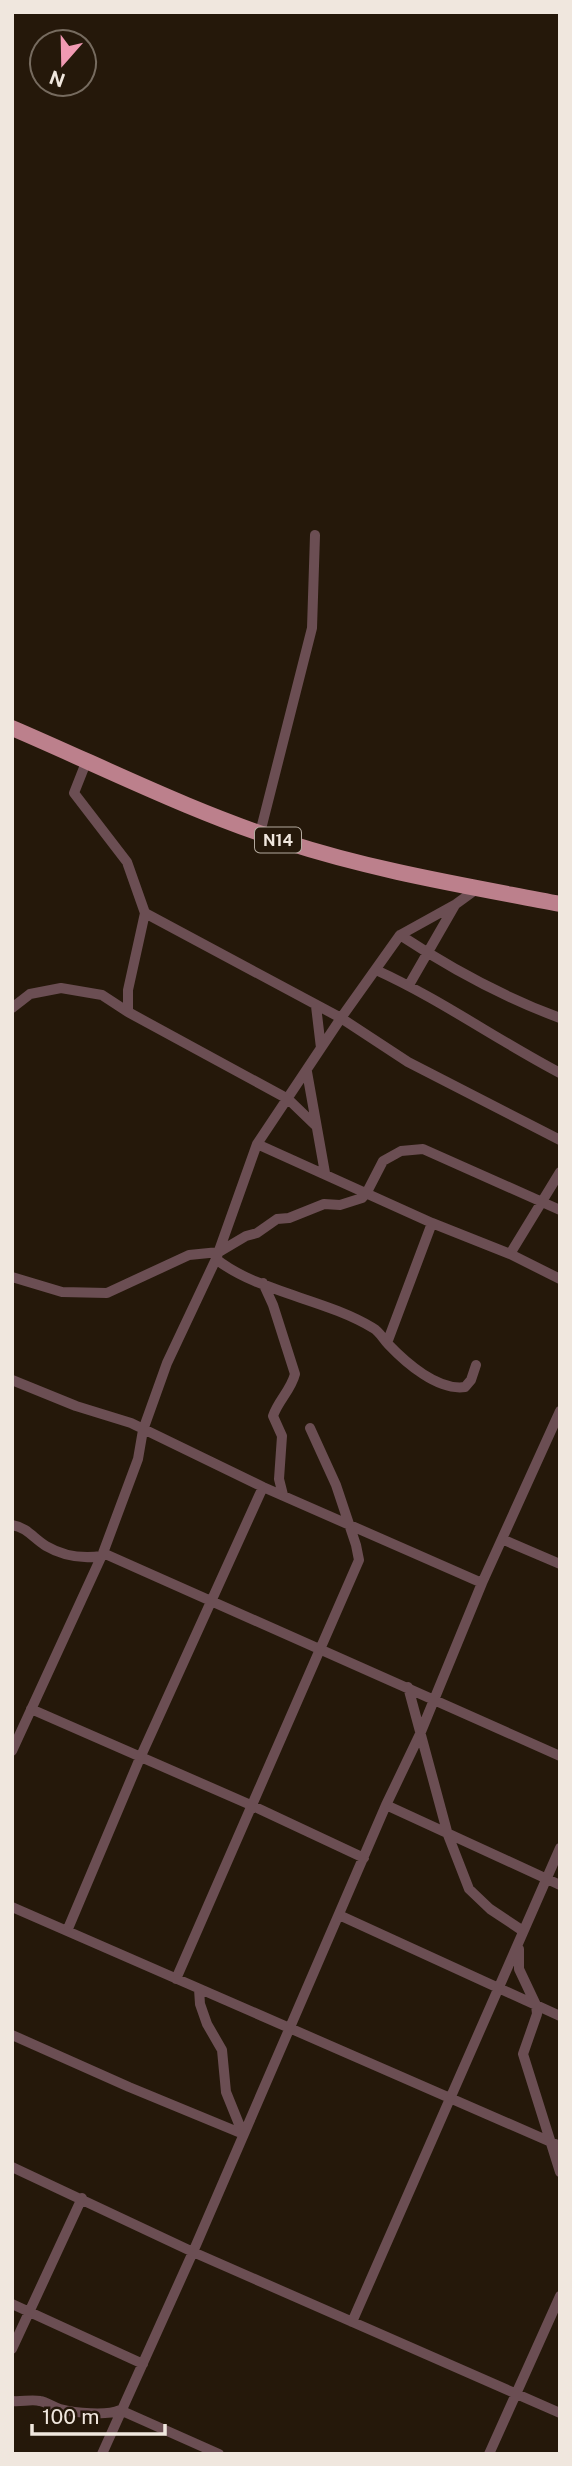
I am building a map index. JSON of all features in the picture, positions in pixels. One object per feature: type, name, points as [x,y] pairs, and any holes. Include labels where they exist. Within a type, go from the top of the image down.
[{"type":"main road","name":"N14","points":[[12,728],[213,816],[344,860],[560,904]]},
{"type":"street","points":[[260,833],[312,628],[314,535]]},
{"type":"street","points":[[87,760],[74,793],[127,862],[145,913],[128,990],[128,1012]]},
{"type":"street","points":[[12,1751],[102,1555],[138,1459],[144,1430],[175,1345],[217,1255],[257,1144],[400,935],[479,888]]},
{"type":"street","points":[[409,985],[456,904]]},
{"type":"street","points":[[145,913],[341,1018],[408,1062],[560,1140]]},
{"type":"street","points":[[400,935],[427,953],[519,1001],[560,1018]]},
{"type":"street","points":[[376,970],[437,1000],[516,1050],[560,1073]]},
{"type":"street","points":[[12,1008],[30,994],[61,988],[102,995],[128,1012],[288,1099],[315,1125]]},
{"type":"street","points":[[316,1006],[321,1049]]},
{"type":"street","points":[[307,1072],[325,1173]]},
{"type":"street","points":[[257,1144],[432,1223],[510,1254],[560,1279]]},
{"type":"street","points":[[12,1277],[62,1292],[107,1293],[189,1255],[217,1255],[277,1219],[289,1218],[324,1205],[340,1205],[362,1198],[383,1161],[401,1151],[423,1149],[560,1210]]},
{"type":"street","points":[[510,1254],[560,1172]]},
{"type":"street","points":[[387,1343],[432,1223]]},
{"type":"street","points":[[217,1255],[225,1266],[350,1315],[377,1330],[387,1343],[436,1383],[453,1389],[465,1387],[471,1380],[476,1365]]},
{"type":"street","points":[[263,1283],[273,1305],[295,1374],[273,1416],[282,1436],[279,1479],[283,1495]]},
{"type":"street","points":[[12,1380],[76,1406],[131,1423],[263,1487],[482,1583]]},
{"type":"street","points":[[102,2454],[194,2252],[386,1805],[420,1734],[482,1583],[556,1431],[560,1411]]},
{"type":"street","points":[[176,1979],[359,1560],[336,1485],[310,1429]]},
{"type":"street","points":[[67,1931],[140,1758],[263,1487]]},
{"type":"street","points":[[12,1525],[28,1530],[46,1546],[67,1555],[83,1558],[102,1555],[211,1600],[560,1756]]},
{"type":"street","points":[[504,1540],[560,1564]]},
{"type":"street","points":[[408,1687],[448,1835],[469,1889],[522,1935]]},
{"type":"street","points":[[31,1709],[253,1806],[364,1858]]},
{"type":"street","points":[[386,1805],[560,1885]]},
{"type":"street","points":[[352,2322],[560,1847]]},
{"type":"street","points":[[12,1907],[556,2145]]},
{"type":"street","points":[[339,1915],[560,2016]]},
{"type":"street","points":[[522,1935],[518,1954],[519,1969],[536,2005],[537,2014],[523,2054],[556,2145],[560,2172]]},
{"type":"street","points":[[199,1989],[200,2004],[207,2024],[222,2050],[226,2092],[243,2134]]},
{"type":"street","points":[[12,2035],[243,2134]]},
{"type":"street","points":[[12,2167],[194,2252],[560,2413]]},
{"type":"street","points":[[12,2350],[82,2198]]},
{"type":"street","points":[[489,2454],[560,2296]]},
{"type":"street","points":[[12,2304],[143,2364]]},
{"type":"street","points":[[12,2401],[44,2401],[64,2410],[86,2412],[111,2414],[120,2410],[219,2454]]}]
